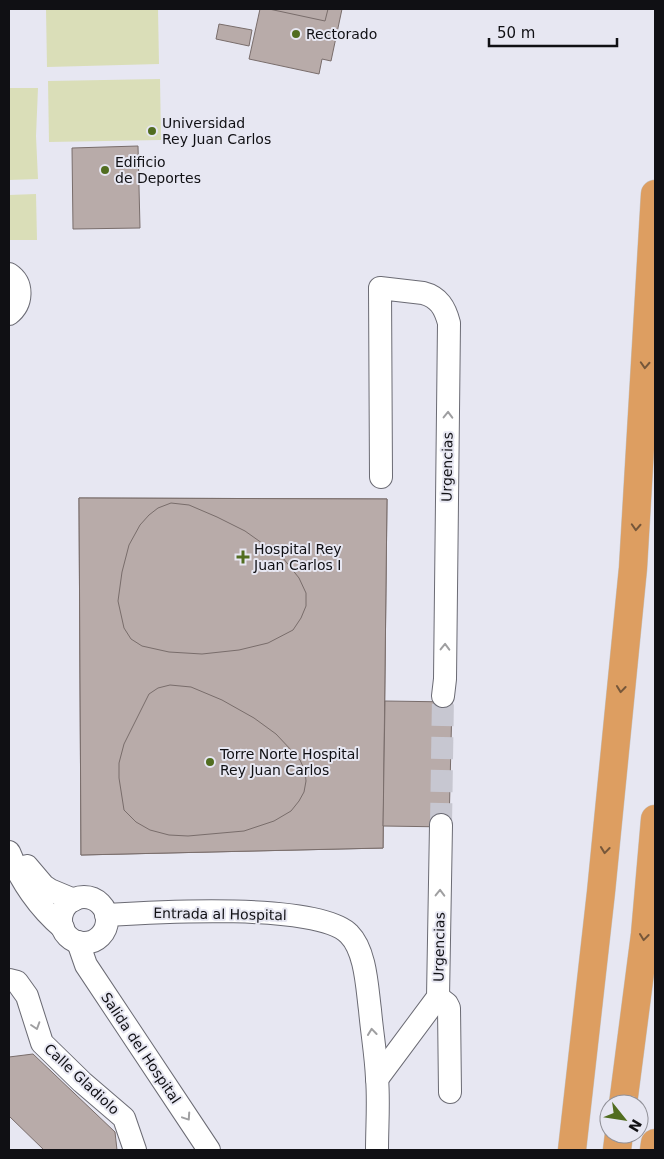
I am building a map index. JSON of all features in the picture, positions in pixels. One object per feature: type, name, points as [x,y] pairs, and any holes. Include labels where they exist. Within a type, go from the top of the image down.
[{"type":"highway","points":[[572,1150],[601,892],[633,568],[655,194]]},
{"type":"highway","points":[[624,1094],[645,934],[655,819]]},
{"type":"highway","points":[[654,1150],[655,1143]]},
{"type":"street","points":[[9,274],[17,284],[19,298],[17,305],[9,314]]},
{"type":"street","name":"Urgencias","points":[[381,477],[380,288],[424,292],[437,299],[443,306],[449,323],[445,679],[443,696]]},
{"type":"street","name":"Urgencias","points":[[377,1079],[438,997],[441,825]]},
{"type":"street","points":[[9,846],[44,886],[74,900]]},
{"type":"street","points":[[9,852],[15,866],[35,897],[51,917],[71,935],[90,942],[100,937],[106,927],[106,915],[102,906],[94,900],[84,898],[70,903],[64,912],[62,922],[71,935]]},
{"type":"street","name":"Entrada al Hospital","points":[[106,915],[156,912],[257,912],[308,917],[338,925],[350,934],[359,950],[365,970],[377,1079],[377,1150]]},
{"type":"street","name":"Salida del Hospital","points":[[71,935],[86,965],[208,1150]]},
{"type":"street","name":"Calle Gladiolo","points":[[13,981],[27,996],[42,1044],[124,1118],[136,1150]]},
{"type":"street","points":[[438,997],[449,1008],[450,1092]]},
{"type":"green space","points":[[46,9],[158,9],[159,64],[47,67]]},
{"type":"green space","points":[[160,79],[161,140],[49,142],[48,81]]},
{"type":"green space","points":[[9,88],[38,88],[36,136],[38,179],[9,180]]},
{"type":"green space","points":[[36,194],[37,240],[9,240],[9,195]]},
{"type":"building","name":"Rectorado","points":[[260,9],[342,9],[331,61],[322,59],[319,74],[249,59]]},
{"type":"building","points":[[269,9],[328,9],[325,21]]},
{"type":"building","points":[[219,24],[252,30],[249,46],[216,39]]},
{"type":"building","name":"Edificio de Deportes","points":[[138,146],[140,228],[73,229],[72,148]]},
{"type":"building","points":[[79,498],[387,499],[383,848],[81,855]],"holes":[[[171,503],[189,505],[217,517],[245,531],[283,558],[299,578],[306,593],[306,606],[293,630],[268,643],[239,650],[202,654],[169,652],[142,646],[131,639],[124,628],[118,601],[122,572],[129,545],[140,525],[149,515],[158,508]],[[170,685],[191,687],[222,700],[254,718],[276,734],[300,760],[305,771],[304,792],[291,811],[274,821],[244,831],[188,836],[169,835],[150,830],[136,822],[124,810],[119,778],[119,763],[124,744],[149,694],[158,688]]]},
{"type":"building","points":[[79,498],[387,499],[383,848],[81,855]]},
{"type":"building","points":[[171,503],[189,505],[217,517],[245,531],[283,558],[299,578],[306,593],[306,606],[293,630],[268,643],[239,650],[202,654],[169,652],[142,646],[131,639],[124,628],[118,601],[122,572],[129,545],[140,525],[149,515],[158,508]]},
{"type":"building","name":"Torre Norte Hospital Rey Juan Carlos","points":[[170,685],[191,687],[222,700],[254,718],[276,734],[300,760],[305,771],[304,792],[291,811],[274,821],[244,831],[188,836],[169,835],[150,830],[136,822],[124,810],[119,778],[119,763],[124,744],[149,694],[158,688]]},
{"type":"building","points":[[385,701],[452,702],[449,827],[383,826]]},
{"type":"building","points":[[33,1054],[115,1132],[117,1150],[44,1150],[9,1116],[9,1057]]},
{"type":"tunnel","points":[[441,825],[443,696]]},
{"type":"place","name":"Rectorado","points":[[296,34]]},
{"type":"place","name":"Universidad Rey Juan Carlos","points":[[152,131]]},
{"type":"place","name":"Edificio de Deportes","points":[[105,170]]},
{"type":"place","name":"Hospital Rey Juan Carlos I","points":[[243,557]]},
{"type":"place","name":"Torre Norte Hospital Rey Juan Carlos","points":[[210,762]]}]
